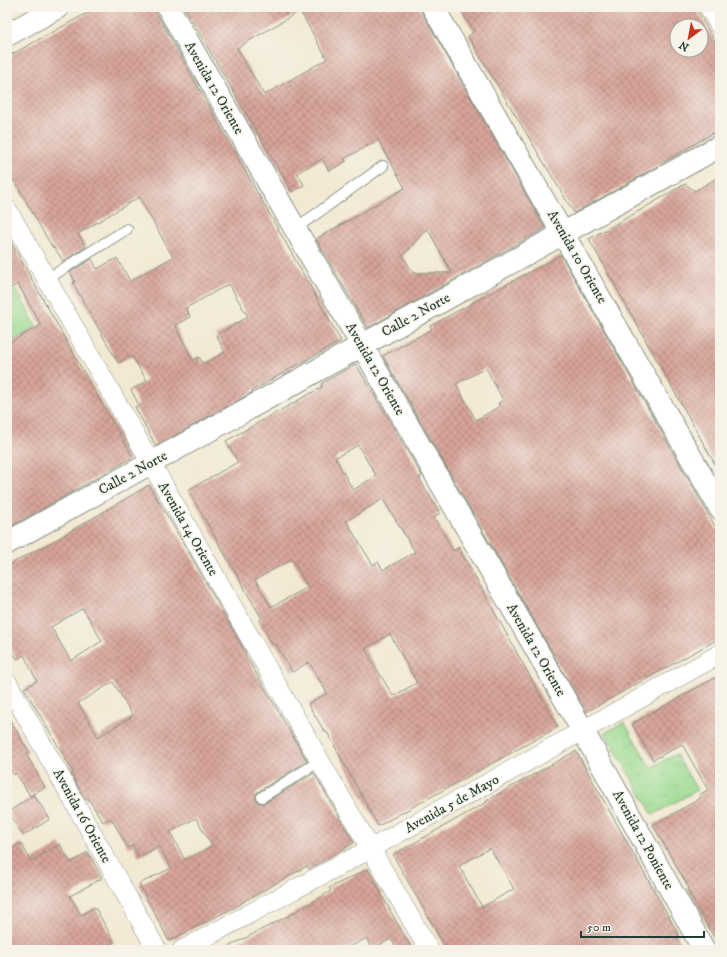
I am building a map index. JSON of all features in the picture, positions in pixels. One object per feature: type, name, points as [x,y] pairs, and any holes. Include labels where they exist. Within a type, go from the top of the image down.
[{"type":"main road","points":[[7,35],[58,7]]},
{"type":"main road","name":"Avenida 12 Oriente","points":[[168,7],[582,731]]},
{"type":"main road","name":"Avenida 10 Oriente","points":[[433,7],[720,508]]},
{"type":"main road","name":"Calle 2 Norte","points":[[7,543],[720,146]]},
{"type":"main road","name":"Avenida 12 Poniente","points":[[582,731],[704,950]]},
{"type":"street","points":[[709,7],[720,26]]},
{"type":"street","name":"Avenida 14 Oriente","points":[[7,209],[370,849],[429,950]]},
{"type":"street","name":"Avenida 5 de Mayo","points":[[182,950],[370,849],[720,654]]},
{"type":"street","name":"Avenida 16 Oriente","points":[[7,682],[157,950]]},
{"type":"lane","points":[[294,228],[312,217],[383,166]]},
{"type":"lane","points":[[47,279],[127,229]]},
{"type":"lane","points":[[262,797],[320,761]]},
{"type":"green space","points":[[16,289],[37,327],[7,344],[7,294]]},
{"type":"green space","points":[[624,722],[651,768],[676,754],[697,790],[653,815],[605,733]]},
{"type":"building","points":[[98,7],[153,7],[341,341],[156,446],[135,407],[139,405],[131,390],[147,381],[132,356],[118,363],[73,283],[75,281],[70,272],[92,259],[97,269],[117,258],[130,281],[173,257],[139,197],[78,234],[86,247],[63,261],[54,247],[53,248],[14,180],[11,181],[7,174],[7,57]],"holes":[[[229,284],[248,317],[216,335],[225,352],[203,364],[199,357],[193,360],[175,325],[190,317],[186,308]]]},
{"type":"building","points":[[184,7],[419,7],[545,228],[368,328],[316,239],[405,188],[378,140],[344,159],[346,161],[329,171],[322,159],[297,173],[304,185],[292,192]],"holes":[[[300,11],[327,59],[264,95],[237,48]],[[427,228],[452,273],[413,273],[403,256]]]},
{"type":"building","points":[[459,7],[695,7],[701,18],[669,18],[669,58],[709,58],[709,31],[720,50],[720,129],[574,213],[468,36],[474,32]]},
{"type":"building","points":[[720,176],[720,473],[589,239],[685,184],[695,191]]},
{"type":"building","points":[[7,235],[133,457],[7,529],[7,493],[12,490],[7,481],[7,344],[41,325],[18,284],[7,290]]},
{"type":"building","points":[[561,255],[720,535],[720,638],[586,712],[383,356],[432,329],[430,326]],"holes":[[[486,368],[503,400],[498,403],[500,406],[476,420],[456,384]]]},
{"type":"building","points":[[356,364],[422,476],[419,478],[440,513],[434,517],[453,551],[459,548],[558,727],[378,826],[327,732],[325,732],[308,704],[327,693],[309,662],[292,672],[276,644],[273,645],[259,621],[262,619],[188,490],[238,462],[226,441],[322,387],[321,384]],"holes":[[[358,445],[376,476],[353,490],[335,458]],[[383,499],[415,552],[383,570],[378,562],[373,565],[346,521]],[[292,559],[308,587],[271,607],[255,580]],[[390,634],[417,683],[393,696],[365,649]]]},
{"type":"building","points":[[149,485],[307,761],[259,791],[256,794],[256,800],[259,803],[265,803],[314,773],[354,843],[309,869],[307,866],[241,904],[169,941],[139,884],[171,868],[159,846],[139,857],[133,845],[128,848],[111,818],[103,822],[88,798],[85,799],[71,774],[74,773],[24,688],[37,681],[24,655],[17,659],[7,642],[7,566],[59,538]],"holes":[[[83,608],[102,641],[71,661],[51,627]],[[113,682],[133,716],[98,737],[78,703]],[[196,818],[212,846],[185,860],[170,832]]]},
{"type":"building","points":[[720,675],[720,948],[687,889],[689,888],[653,825],[701,798],[699,795],[708,790],[682,744],[653,760],[632,724]]},
{"type":"building","points":[[7,715],[29,752],[26,754],[45,787],[30,796],[16,773],[14,775],[7,763]]},
{"type":"building","points":[[576,751],[679,935],[676,937],[684,950],[447,950],[393,855],[487,802],[486,801]],"holes":[[[490,848],[514,889],[482,907],[459,866]]]},
{"type":"building","points":[[34,795],[50,819],[23,836],[8,812]]},
{"type":"building","points":[[21,843],[31,861],[60,844],[71,863],[88,852],[102,878],[70,896],[81,915],[95,907],[114,942],[101,950],[7,950],[7,852]]},
{"type":"building","points":[[368,869],[413,950],[398,950],[391,939],[371,949],[367,938],[343,950],[222,950],[288,916],[331,891],[329,888]]}]
